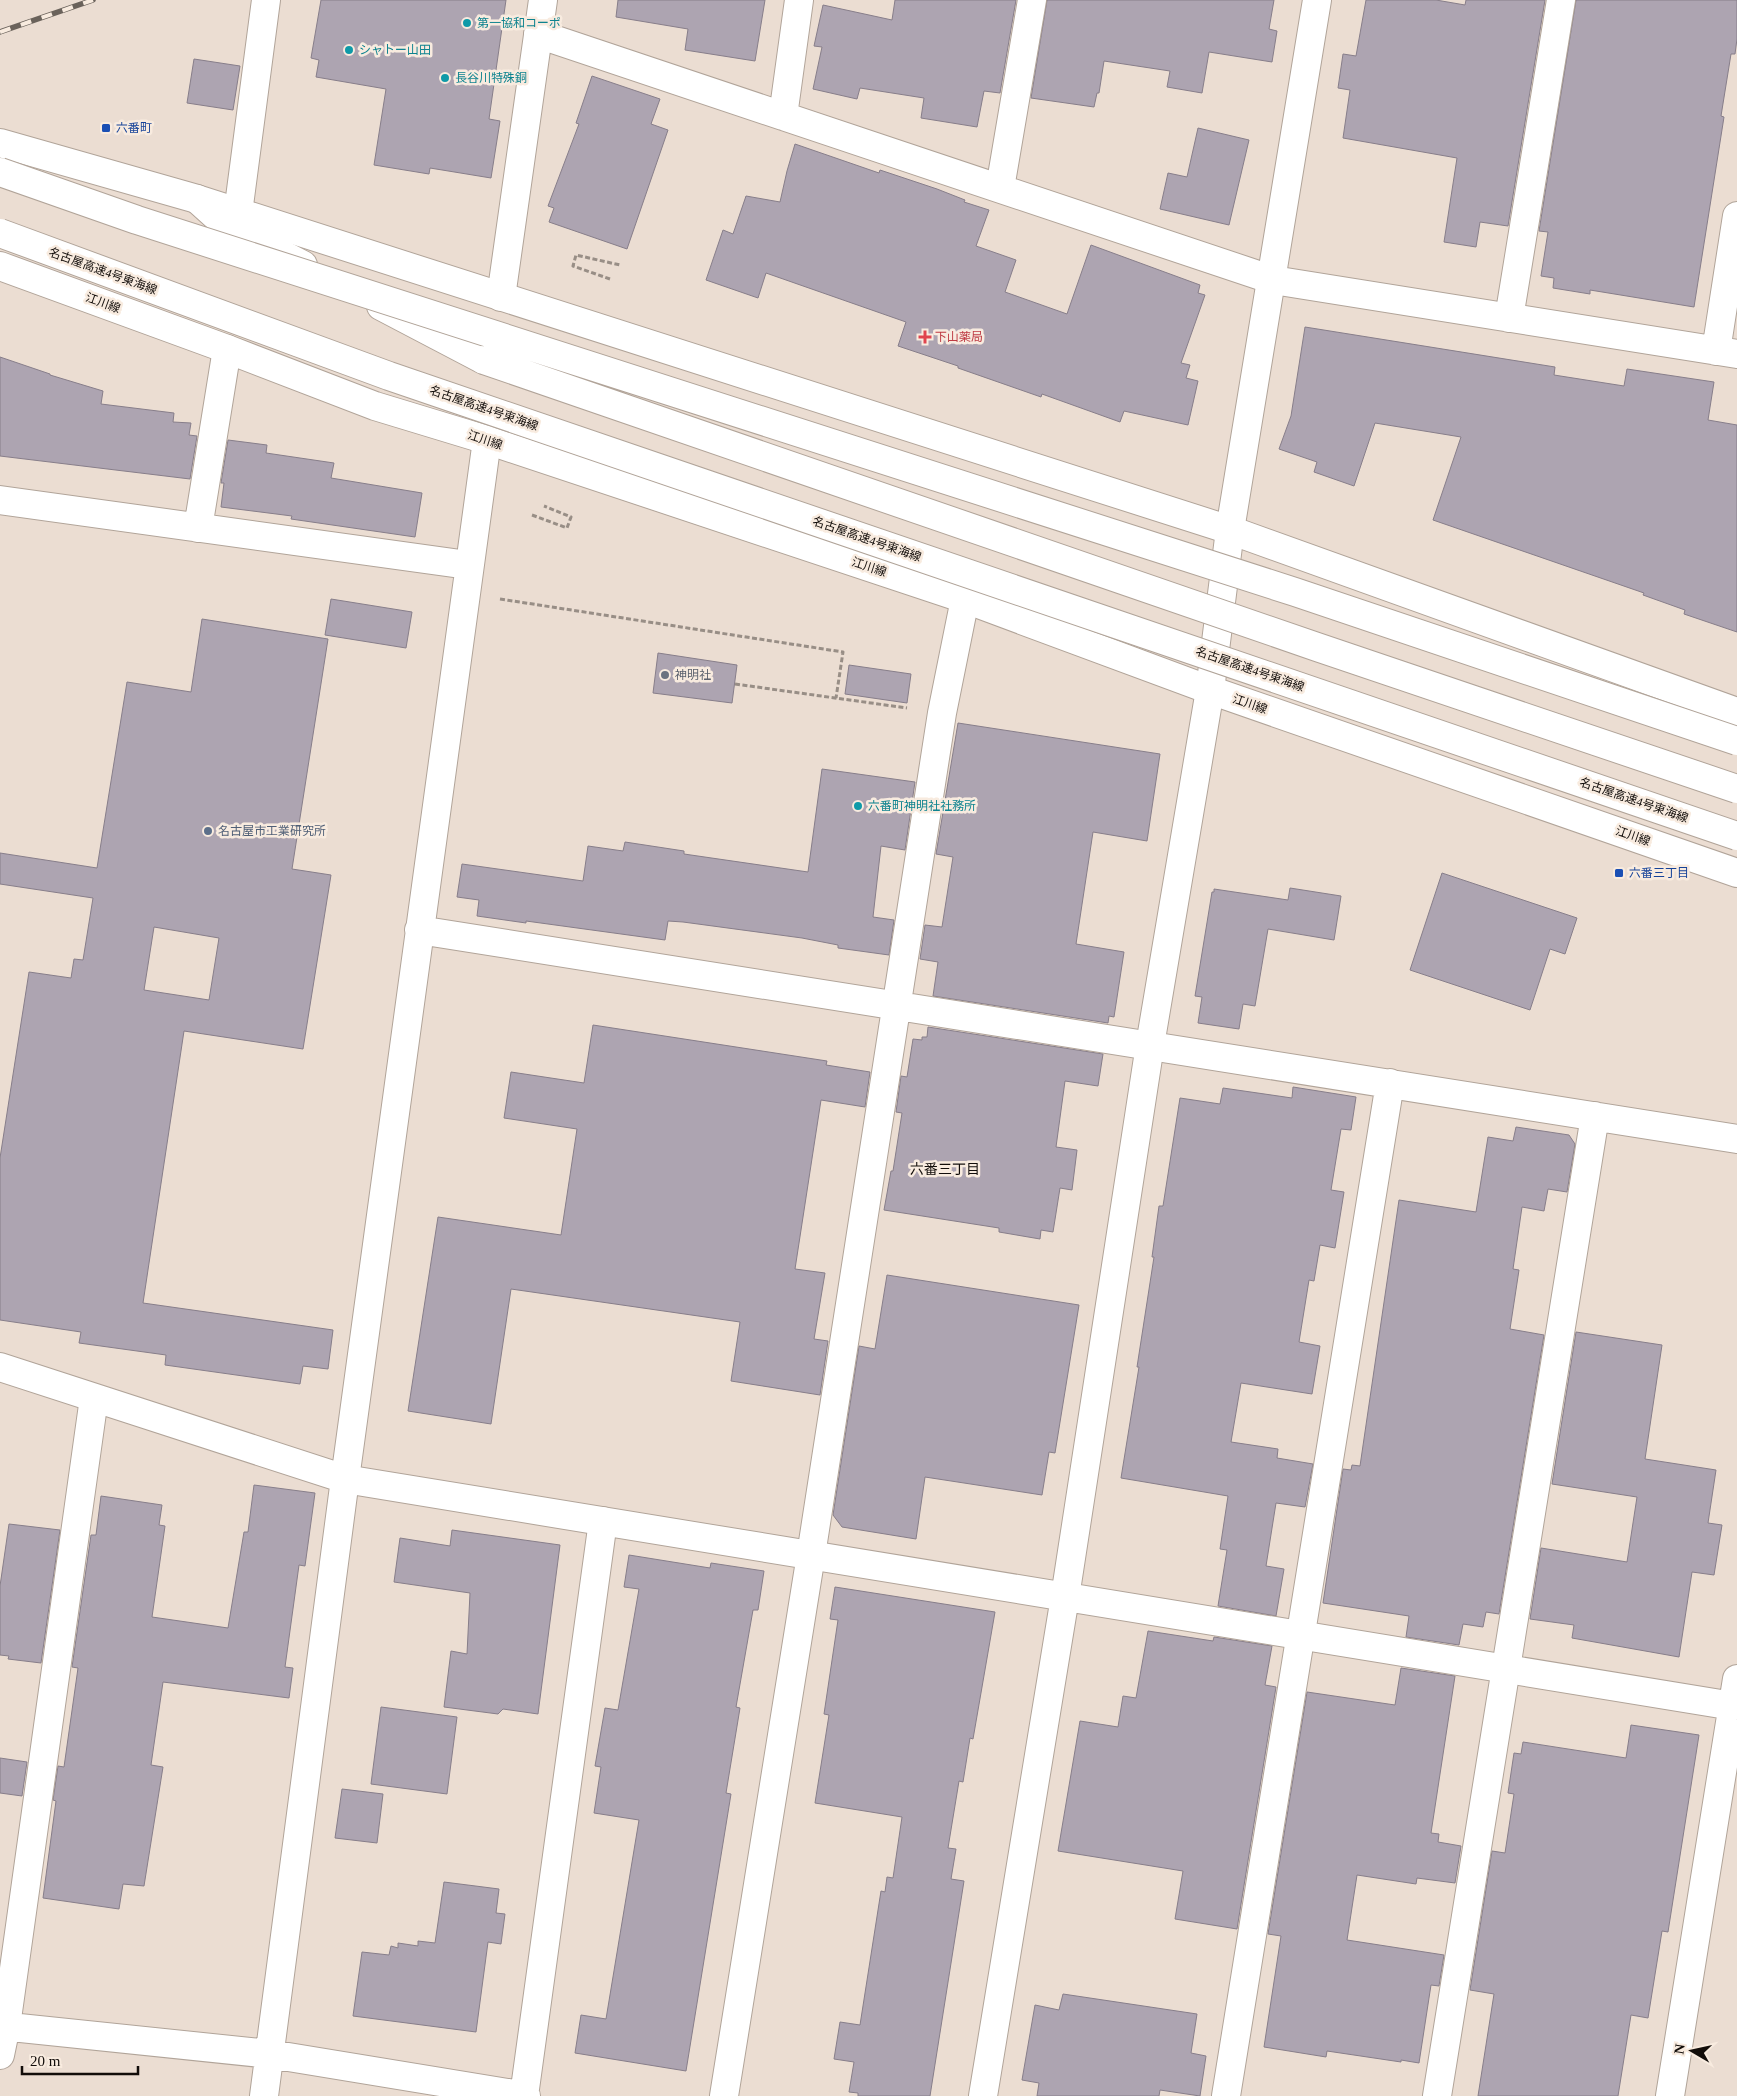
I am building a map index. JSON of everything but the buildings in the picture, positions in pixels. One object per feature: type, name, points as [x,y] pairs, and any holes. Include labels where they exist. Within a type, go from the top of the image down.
[{"type":"main road","points":[[238,213],[266,0]]},
{"type":"main road","points":[[501,297],[543,0]]},
{"type":"main road","points":[[783,116],[799,0]]},
{"type":"main road","points":[[1000,188],[1032,0]]},
{"type":"main road","points":[[983,2096],[1065,1597],[1150,1045],[1210,690],[1230,530],[1318,0]]},
{"type":"main road","points":[[1509,318],[1561,0]]},
{"type":"main road","points":[[538,34],[1273,280],[1726,353],[1737,216]]},
{"type":"main road","points":[[0,143],[197,199],[1230,530],[1737,712]]},
{"type":"main road","points":[[0,172],[137,220],[1295,592],[1737,741]]},
{"type":"main road","points":[[197,199],[227,226],[484,360],[1307,644],[1737,789]]},
{"type":"main road","name":"名古屋高速4号東海線","points":[[0,234],[389,376],[1737,836]]},
{"type":"main road","name":"江川線","points":[[0,266],[228,348],[376,406],[487,440],[965,599],[1210,690],[1737,872]]},
{"type":"main road","points":[[198,528],[228,348]]},
{"type":"main road","points":[[264,2096],[464,593],[487,440]]},
{"type":"main road","points":[[0,500],[468,565]]},
{"type":"main road","points":[[724,2096],[812,1555],[942,713],[965,599]]},
{"type":"main road","points":[[419,930],[1737,1139]]},
{"type":"main road","points":[[1226,2096],[1390,1083]]},
{"type":"main road","points":[[1437,2096],[1504,1668],[1594,1116]]},
{"type":"main road","points":[[0,1367],[345,1479],[1504,1668],[1735,1697],[1670,2096]]},
{"type":"main road","points":[[0,2055],[94,1398]]},
{"type":"main road","points":[[3,2026],[270,2054],[521,2096],[603,1521]]},
{"type":"path","points":[[610,279],[572,266],[576,255],[620,264]]},
{"type":"path","points":[[532,515],[567,528],[571,517],[544,506]]},
{"type":"path","points":[[464,593],[842,652],[836,698]]},
{"type":"path","points":[[735,684],[942,713]]},
{"type":"railway","points":[[0,32],[93,0]]},
{"type":"place","name":"第一協和コーポ","points":[[467,23]]},
{"type":"place","name":"シャトー山田","points":[[349,50]]},
{"type":"place","name":"長谷川特殊銅","points":[[445,78]]},
{"type":"place","name":"六番町","points":[[106,128]]},
{"type":"place","name":"下山薬局","points":[[925,337]]},
{"type":"place","name":"神明社","points":[[665,675]]},
{"type":"place","name":"六番町神明社社務所","points":[[858,806]]},
{"type":"place","name":"名古屋市工業研究所","points":[[208,831]]},
{"type":"place","name":"六番三丁目","points":[[1619,873]]},
{"type":"district","name":"六番三丁目","points":[[945,1169]]}]
